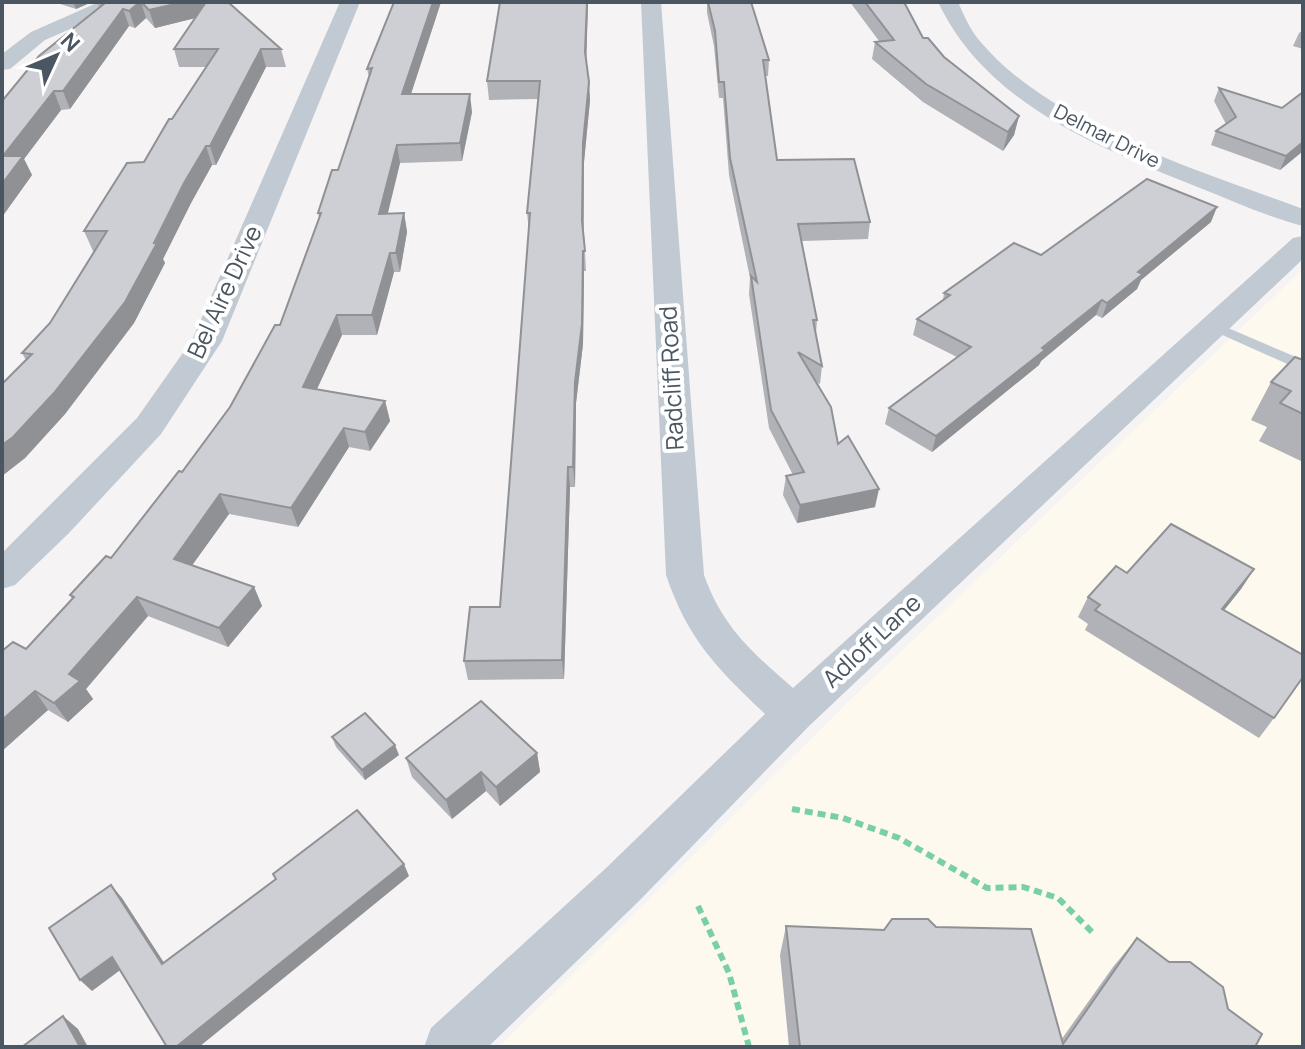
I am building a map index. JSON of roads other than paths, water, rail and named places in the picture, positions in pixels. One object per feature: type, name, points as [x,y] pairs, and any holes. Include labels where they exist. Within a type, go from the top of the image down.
[{"type":"street","points":[[2,64],[20,47],[50,29],[116,2]]},
{"type":"street","name":"Bel Aire Drive","points":[[2,575],[56,524],[149,426],[207,341],[350,2]]},
{"type":"street","name":"Radcliff Road","points":[[651,2],[685,575],[698,612],[731,657],[793,714]]},
{"type":"street","name":"Delmar Drive","points":[[948,2],[968,39],[990,63],[1020,88],[1062,115],[1170,168],[1303,218]]},
{"type":"street","name":"Adloff Lane","points":[[450,1047],[622,885],[793,714],[1303,244]]},
{"type":"lane","points":[[1214,326],[1303,366]]}]
